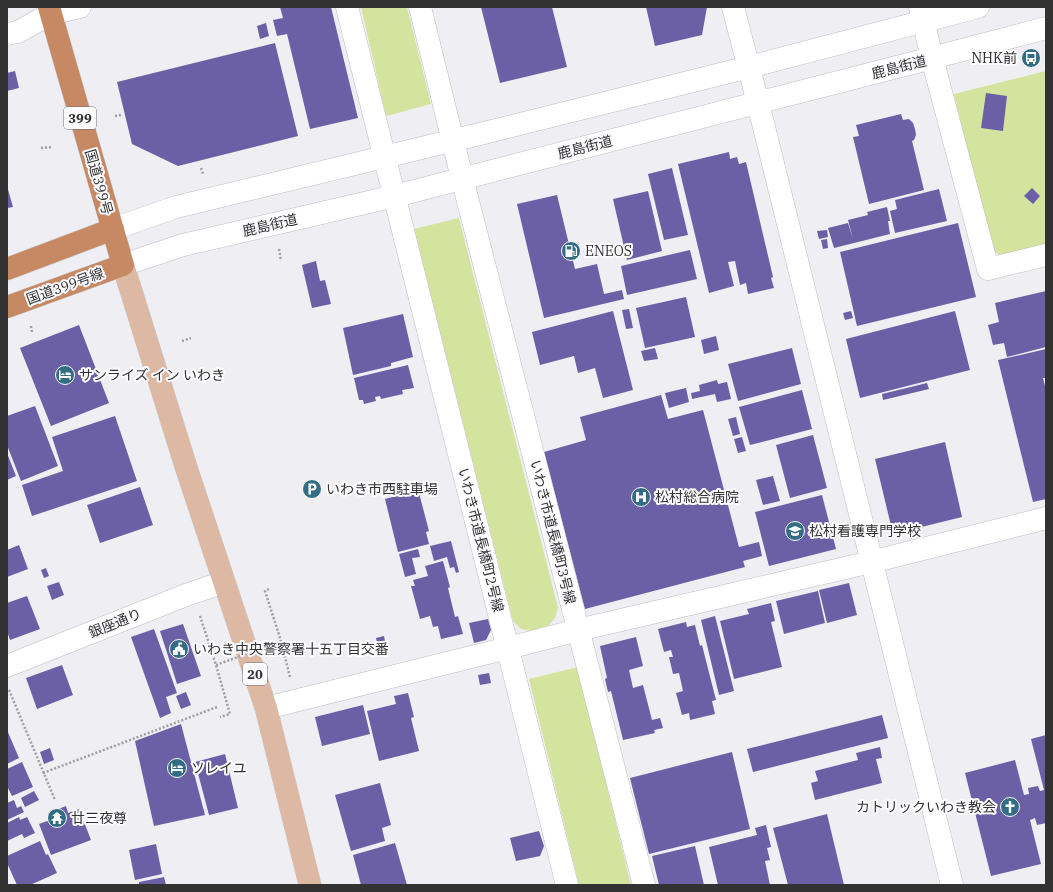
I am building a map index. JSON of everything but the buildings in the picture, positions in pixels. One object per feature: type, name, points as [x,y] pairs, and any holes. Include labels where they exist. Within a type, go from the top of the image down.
[{"type":"highway","name":"国道399号","points":[[49,10],[123,265]]},
{"type":"highway","points":[[7,269],[113,229]]},
{"type":"highway","name":"国道399号線","points":[[7,308],[123,265]]},
{"type":"main road","name":"20","points":[[123,265],[186,467],[266,708],[310,885]]},
{"type":"street","points":[[7,34],[18,32],[49,10],[80,7]]},
{"type":"street","name":"いわき市道長橋町2号線","points":[[347,7],[567,885]]},
{"type":"street","name":"いわき市道長橋町3号線","points":[[420,7],[462,178],[644,885]]},
{"type":"street","points":[[733,7],[952,885]]},
{"type":"street","points":[[113,229],[176,207],[453,141],[749,67],[922,14],[978,7]]},
{"type":"street","points":[[922,14],[932,58],[988,269],[1046,255]]},
{"type":"street","name":"鹿島街道","points":[[123,265],[183,245],[395,196],[1046,28]]},
{"type":"street","points":[[266,708],[578,630],[871,562],[1046,518]]},
{"type":"street","name":"銀座通り","points":[[7,666],[186,595],[224,582]]},
{"type":"path","points":[[115,116],[121,115]]},
{"type":"path","points":[[41,148],[53,146]]},
{"type":"path","points":[[201,168],[203,174]]},
{"type":"path","points":[[279,249],[281,261]]},
{"type":"path","points":[[31,326],[32,332]]},
{"type":"path","points":[[182,341],[191,338]]},
{"type":"path","points":[[110,373],[117,370]]},
{"type":"path","points":[[269,588],[265,591],[291,678]]},
{"type":"path","points":[[200,615],[230,714],[220,717]]},
{"type":"path","points":[[216,664],[281,641]]},
{"type":"path","points":[[7,684],[55,800]]},
{"type":"path","points":[[43,773],[217,706]]},
{"type":"green space","points":[[361,7],[407,7],[431,104],[386,116]]},
{"type":"green space","points":[[1046,71],[1046,245],[1002,256],[992,250],[954,94]]},
{"type":"green space","points":[[459,218],[558,608],[555,618],[549,625],[531,631],[521,629],[513,621],[414,229]]},
{"type":"green space","points":[[578,667],[631,885],[579,885],[529,679]]},
{"type":"place","name":"NHK前","points":[[1031,58]]},
{"type":"place","name":"ENEOS","points":[[571,251]]},
{"type":"place","name":"サンライズ イン いわき","points":[[65,375]]},
{"type":"place","name":"いわき市西駐車場","points":[[312,489]]},
{"type":"place","name":"松村総合病院","points":[[641,497]]},
{"type":"place","name":"松村看護専門学校","points":[[795,531]]},
{"type":"place","name":"いわき中央警察署十五丁目交番","points":[[179,649]]},
{"type":"place","name":"ソレイユ","points":[[177,768]]},
{"type":"place","name":"カトリックいわき教会","points":[[1010,807]]},
{"type":"place","name":"廿三夜尊","points":[[57,818]]}]
